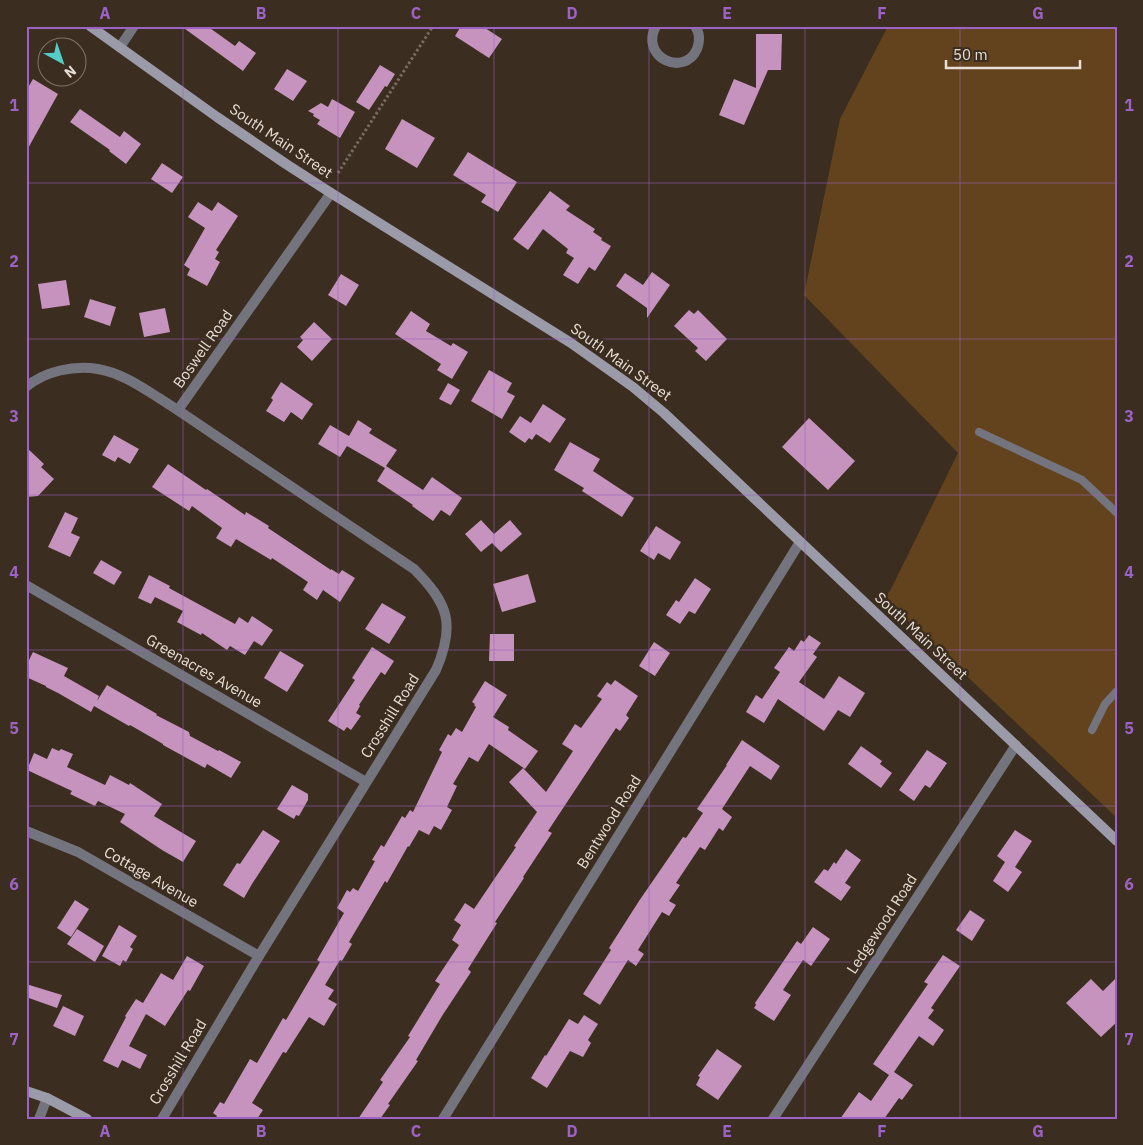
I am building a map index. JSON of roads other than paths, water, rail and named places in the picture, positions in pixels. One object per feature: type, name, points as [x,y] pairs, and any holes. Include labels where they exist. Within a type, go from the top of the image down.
[{"type":"main road","name":"South Main Street","points":[[90,26],[244,136],[331,193],[571,343],[634,387],[664,413],[1117,841]]},
{"type":"main road","points":[[26,1091],[47,1098],[87,1119]]},
{"type":"street","points":[[120,47],[134,26]]},
{"type":"street","points":[[656,26],[652,34],[652,42],[657,55],[669,62],[676,63],[684,62],[696,52],[699,45],[699,37],[695,26]]},
{"type":"street","name":"Boswell Road","points":[[26,387],[50,374],[66,369],[98,369],[130,380],[178,410],[331,193]]},
{"type":"street","name":"Crosshill Road","points":[[162,1119],[259,956],[436,670],[446,642],[447,626],[445,611],[439,597],[414,569],[178,410]]},
{"type":"street","name":"Bentwood Road","points":[[444,1119],[800,542]]},
{"type":"street","name":"Greenacres Avenue","points":[[26,585],[366,782]]},
{"type":"street","name":"Ledgewood Road","points":[[773,1119],[1016,745]]},
{"type":"street","name":"Cottage Avenue","points":[[26,831],[78,852],[259,956]]},
{"type":"street","points":[[39,1119],[47,1098]]},
{"type":"lane","points":[[979,432],[1082,480],[1117,513]]},
{"type":"lane","points":[[1092,730],[1105,704],[1117,691]]}]
